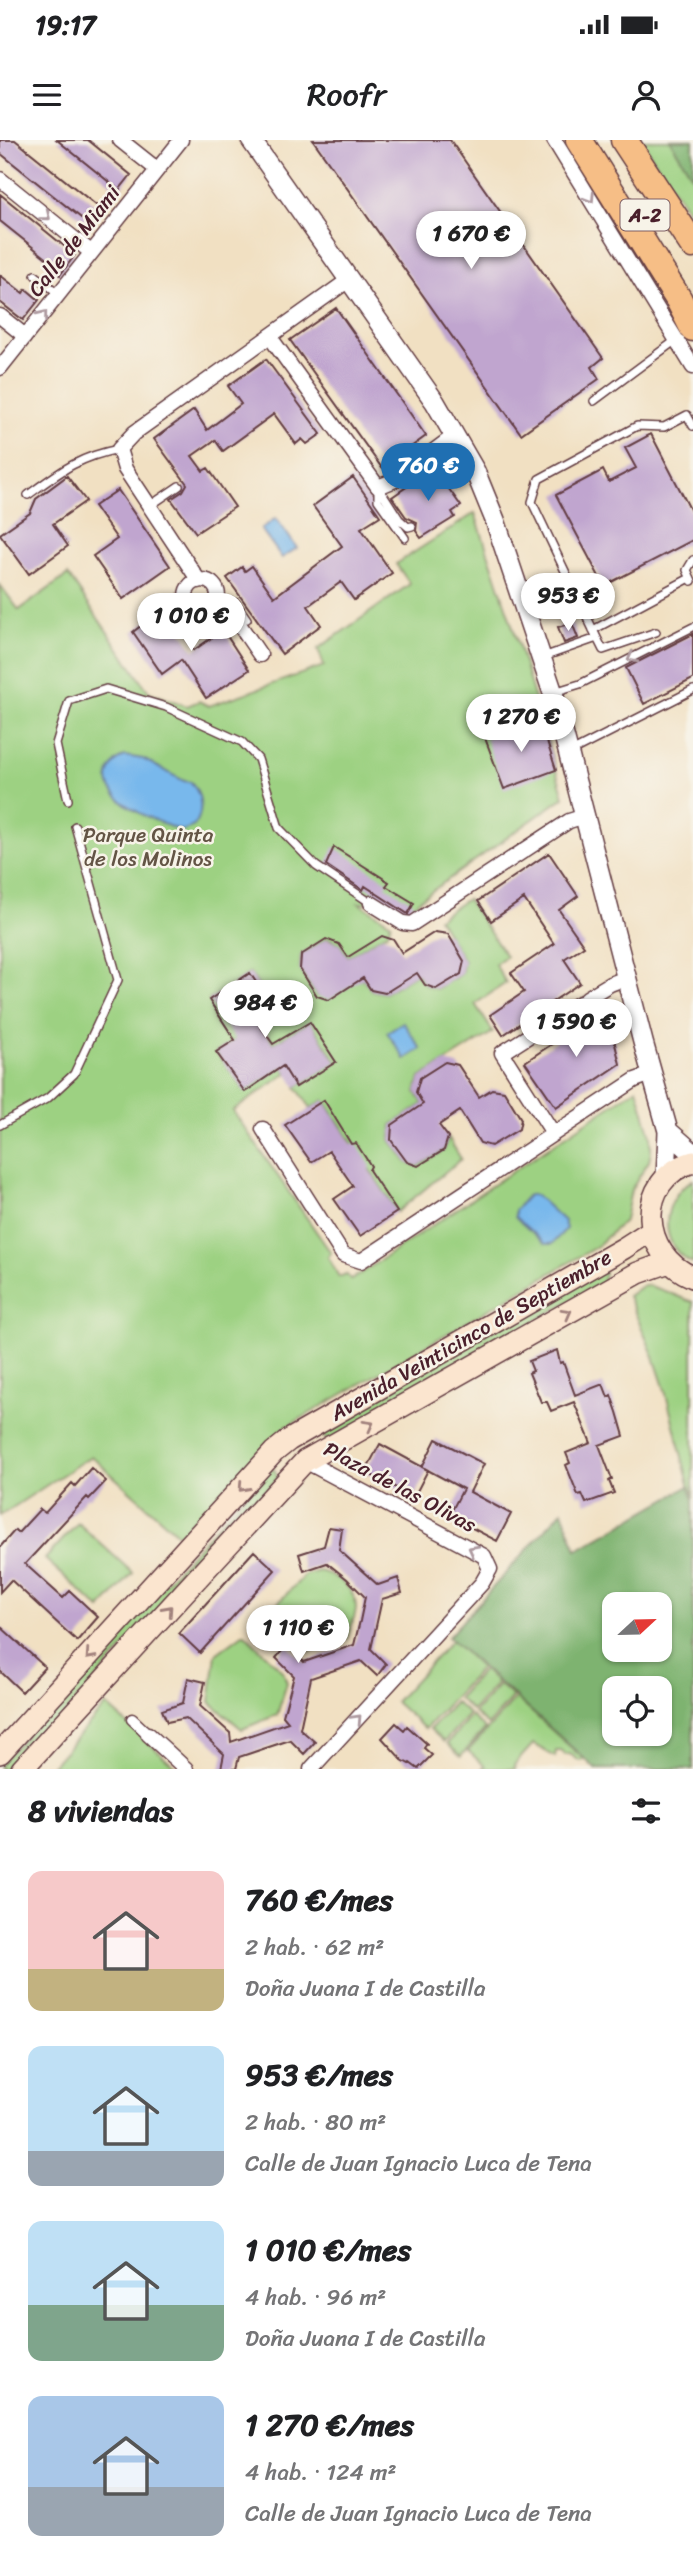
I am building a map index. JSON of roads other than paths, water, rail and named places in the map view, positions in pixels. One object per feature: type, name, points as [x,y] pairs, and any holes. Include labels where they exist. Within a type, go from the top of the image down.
[{"type":"highway","points":[[579,140],[679,300],[685,334]]},
{"type":"highway","name":"A-2","points":[[595,140],[693,290]]},
{"type":"highway","name":"A-2","points":[[624,140],[693,245]]},
{"type":"main road","points":[[693,1162],[676,1170],[666,1179],[654,1198],[651,1216],[655,1242],[668,1262],[693,1277]]},
{"type":"main road","name":"Avenida Veinticinco de Septiembre","points":[[0,1753],[282,1446],[652,1230]]},
{"type":"main road","name":"Avenida Veinticinco de Septiembre","points":[[22,1769],[299,1466],[638,1273],[668,1262]]},
{"type":"main road","points":[[282,1446],[280,1466],[299,1466]]},
{"type":"street","points":[[120,140],[154,167],[156,172]]},
{"type":"street","name":"Calle de Miami","points":[[0,368],[181,140]]},
{"type":"street","points":[[251,140],[436,402],[475,471],[495,520],[553,693],[668,1131],[666,1179]]},
{"type":"street","points":[[554,140],[685,334],[693,368]]},
{"type":"street","points":[[0,179],[92,251]]},
{"type":"street","points":[[199,581],[125,469],[119,449],[134,433],[350,279]]},
{"type":"street","points":[[0,316],[24,338]]},
{"type":"street","points":[[270,337],[378,487],[395,480],[455,435]]},
{"type":"street","points":[[221,605],[202,612],[189,605],[188,590],[199,581],[209,582],[217,590],[221,605],[260,655]]},
{"type":"street","points":[[371,902],[403,923],[412,924],[569,821],[585,816]]},
{"type":"street","points":[[553,1133],[502,1053],[610,984],[626,978]]},
{"type":"street","points":[[263,1129],[343,1255],[361,1261],[635,1080],[652,1074]]},
{"type":"street","points":[[668,1131],[693,1153]]},
{"type":"street","name":"Plaza de las Olivas","points":[[299,1466],[484,1556],[490,1569],[482,1583],[311,1769]]},
{"type":"street","points":[[132,1719],[186,1769]]},
{"type":"lane","points":[[35,275],[59,294]]},
{"type":"lane","points":[[594,401],[685,334]]},
{"type":"lane","points":[[656,632],[603,650],[532,502],[539,479],[637,426],[664,427],[687,415],[693,426]]},
{"type":"lane","points":[[28,495],[73,463],[98,453],[119,449]]},
{"type":"lane","points":[[151,505],[179,486]]},
{"type":"lane","points":[[378,487],[399,519],[408,527],[412,526]]},
{"type":"lane","points":[[378,487],[378,500],[405,538]]},
{"type":"lane","points":[[593,630],[691,580],[687,570],[693,559]]},
{"type":"lane","points":[[221,605],[231,601],[236,603],[247,619]]},
{"type":"lane","points":[[553,693],[580,684],[693,627]]},
{"type":"lane","points":[[542,657],[597,638]]},
{"type":"lane","points":[[68,800],[56,744],[69,701],[106,689],[166,707],[242,742],[258,759],[279,828],[316,866],[371,902]]},
{"type":"lane","points":[[568,754],[693,690]]},
{"type":"lane","points":[[0,1125],[48,1098],[74,1074],[118,980],[75,826]]},
{"type":"water","points":[[276,518],[297,548],[282,558],[261,529]]},
{"type":"water","points":[[125,756],[143,759],[184,781],[191,782],[198,792],[200,804],[194,826],[182,831],[167,826],[134,810],[115,795],[110,786],[109,773],[114,764]]},
{"type":"water","points":[[403,1022],[421,1049],[405,1059],[387,1032]]},
{"type":"water","points":[[528,1195],[536,1195],[564,1221],[566,1229],[552,1244],[545,1244],[515,1217],[515,1210]]},
{"type":"park label","name":"Parque Quinta de los Molinos","points":[[148,847]]}]
